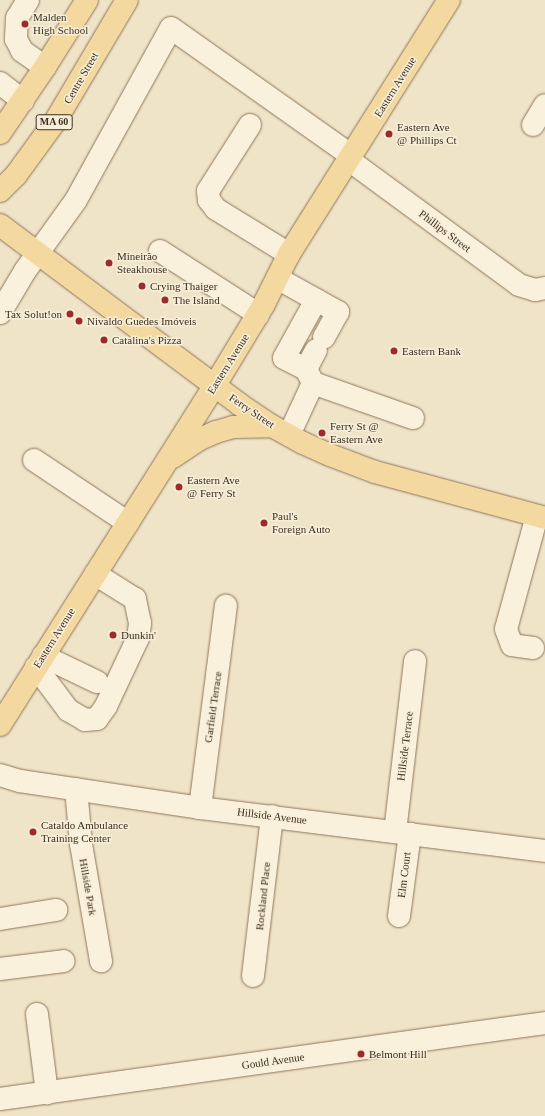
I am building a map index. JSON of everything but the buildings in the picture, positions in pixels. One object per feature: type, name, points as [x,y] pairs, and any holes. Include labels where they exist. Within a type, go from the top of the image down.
[{"type":"main road","points":[[0,134],[46,66],[87,0]]},
{"type":"main road","name":"Centre Street","points":[[0,191],[16,175],[48,133],[74,92],[127,0]]},
{"type":"main road","name":"Eastern Avenue","points":[[0,725],[215,385],[258,314],[289,254],[449,0]]},
{"type":"main road","name":"Ferry Street","points":[[0,225],[215,385],[281,430],[330,455],[375,472],[541,517]]},
{"type":"main road","points":[[166,463],[200,439],[233,427],[281,430]]},
{"type":"street","points":[[28,0],[17,18],[16,39],[22,51],[46,66]]},
{"type":"street","name":"Phillips Street","points":[[38,253],[76,200],[171,28],[350,158],[519,285],[535,290],[545,288]]},
{"type":"street","points":[[0,83],[23,101]]},
{"type":"street","points":[[533,125],[545,106]]},
{"type":"street","points":[[250,125],[208,191],[209,200],[216,209],[289,254]]},
{"type":"street","points":[[160,251],[258,314]]},
{"type":"street","points":[[0,313],[38,253]]},
{"type":"street","points":[[276,278],[338,312],[320,344],[310,376],[281,430]]},
{"type":"street","points":[[316,300],[284,358],[310,376],[413,418]]},
{"type":"street","points":[[34,460],[128,522]]},
{"type":"street","points":[[533,648],[512,645],[506,629],[541,517]]},
{"type":"street","points":[[39,662],[68,710],[85,720],[97,719],[106,706],[138,638],[140,623],[135,599],[95,574]]},
{"type":"street","name":"Garfield Terrace","points":[[200,808],[226,606]]},
{"type":"street","name":"Hillside Terrace","points":[[402,833],[415,661]]},
{"type":"street","points":[[39,662],[97,682]]},
{"type":"street","name":"Hillside Avenue","points":[[0,775],[20,781],[200,808],[545,851]]},
{"type":"street","name":"Hillside Park","points":[[76,789],[81,844],[101,961]]},
{"type":"street","name":"Rockland Place","points":[[254,976],[272,816]]},
{"type":"street","name":"Elm Court","points":[[399,916],[402,833]]},
{"type":"street","points":[[0,918],[56,910]]},
{"type":"street","points":[[0,969],[64,961]]},
{"type":"street","points":[[37,1014],[46,1093]]},
{"type":"street","name":"Gould Avenue","points":[[0,1099],[545,1023]]},
{"type":"place","name":"Malden High School","points":[[25,24]]},
{"type":"place","name":"Eastern Ave @ Phillips Ct","points":[[389,134]]},
{"type":"place","name":"Mineirão Steakhouse","points":[[109,263]]},
{"type":"place","name":"Crying Thaiger","points":[[142,286]]},
{"type":"place","name":"The Island","points":[[165,300]]},
{"type":"place","name":"Tax Solut!on","points":[[70,314]]},
{"type":"place","name":"Nivaldo Guedes Imóveis","points":[[79,321]]},
{"type":"place","name":"Catalina's Pizza","points":[[104,340]]},
{"type":"place","name":"Eastern Bank","points":[[394,351]]},
{"type":"place","name":"Ferry St @ Eastern Ave","points":[[322,433]]},
{"type":"place","name":"Eastern Ave @ Ferry St","points":[[179,487]]},
{"type":"place","name":"Paul's Foreign Auto","points":[[264,523]]},
{"type":"place","name":"Dunkin'","points":[[113,635]]},
{"type":"place","name":"Cataldo Ambulance Training Center","points":[[33,832]]},
{"type":"place","name":"Belmont Hill","points":[[361,1054]]}]
